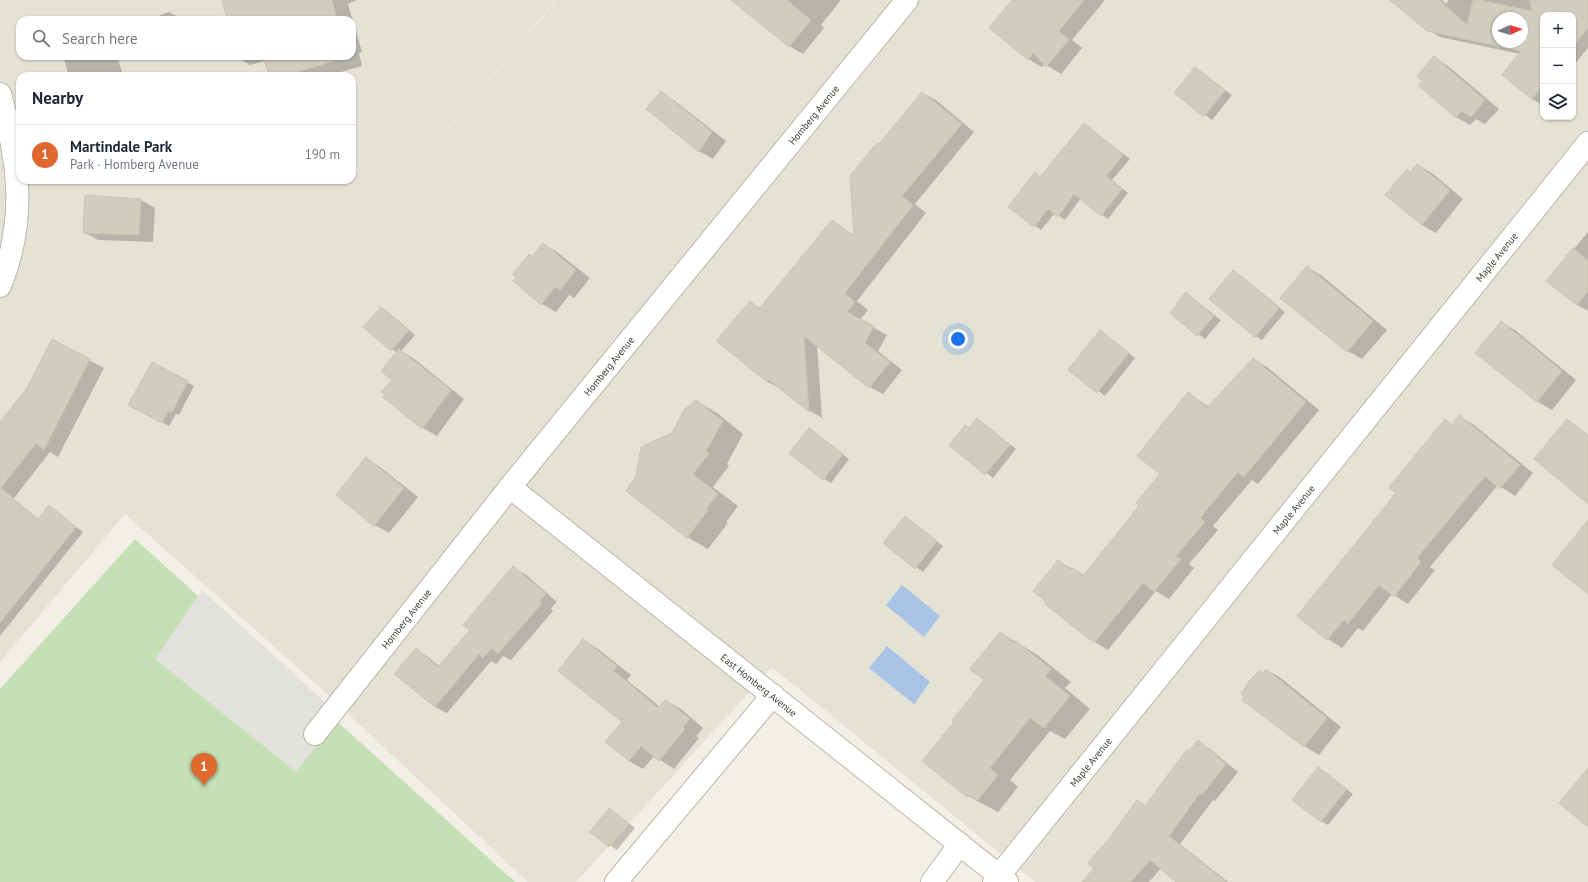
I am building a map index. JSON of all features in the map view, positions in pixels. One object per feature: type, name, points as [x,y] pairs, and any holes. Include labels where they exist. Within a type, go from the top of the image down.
[{"type":"street","name":"Homberg Avenue","points":[[315,734],[510,487],[908,0]]},
{"type":"street","points":[[0,94],[9,127],[16,164]]},
{"type":"street","name":"Maple Avenue","points":[[1000,880],[1588,143]]},
{"type":"street","points":[[0,286],[14,241],[18,208],[17,184]]},
{"type":"street","name":"East Homberg Avenue","points":[[510,487],[960,844],[1000,880]]},
{"type":"street","points":[[616,882],[773,695]]},
{"type":"street","points":[[932,882],[960,844]]},
{"type":"shaded area","points":[[0,0],[556,0],[275,335],[557,0],[1588,0],[1588,882],[1035,882],[772,667],[576,882],[528,882],[314,682],[125,514],[0,662]]},
{"type":"shaded area","points":[[202,590],[340,716],[296,772],[155,659]]},
{"type":"green space","points":[[135,539],[515,882],[0,882],[0,689]]},
{"type":"water","points":[[902,585],[940,616],[924,637],[886,605]]},
{"type":"water","points":[[887,646],[930,682],[914,704],[869,668]]},
{"type":"building","points":[[222,0],[332,0],[336,16],[226,16]]},
{"type":"building","points":[[731,0],[787,0],[811,20],[789,47]]},
{"type":"building","points":[[1012,0],[1084,0],[1059,31],[1069,40],[1046,67],[1033,53],[1028,60],[989,28]]},
{"type":"building","points":[[1390,0],[1439,0],[1467,25],[1473,0],[1480,0],[1532,11],[1530,0],[1588,0],[1588,28],[1576,42],[1576,12],[1540,12],[1540,89],[1532,99],[1502,75],[1521,51],[1507,48],[1528,48],[1528,12],[1492,12],[1492,45],[1427,31]]},
{"type":"building","points":[[1434,56],[1485,100],[1471,117],[1461,111],[1456,118],[1418,85],[1422,81],[1417,76]]},
{"type":"building","points":[[264,60],[337,60],[297,72],[268,72]]},
{"type":"building","points":[[1195,67],[1225,90],[1204,117],[1174,93]]},
{"type":"building","points":[[661,91],[712,132],[699,152],[646,109]]},
{"type":"building","points":[[922,92],[962,124],[902,196],[913,205],[845,293],[855,302],[847,312],[874,326],[865,343],[890,362],[869,388],[804,336],[809,412],[769,380],[767,382],[716,341],[750,301],[759,309],[832,220],[854,236],[850,176],[875,145],[880,143]]},
{"type":"building","points":[[1084,123],[1123,155],[1106,176],[1122,189],[1101,216],[1074,194],[1058,217],[1048,209],[1034,227],[1008,207],[1035,172],[1040,177]]},
{"type":"building","points":[[1417,164],[1450,190],[1422,225],[1385,195],[1407,169],[1410,173]]},
{"type":"building","points":[[85,195],[141,199],[139,235],[83,233]]},
{"type":"building","points":[[543,243],[576,270],[560,290],[555,287],[541,305],[513,281],[516,277],[513,274],[529,254],[532,256]]},
{"type":"building","points":[[1573,248],[1588,261],[1588,291],[1577,305],[1546,281]]},
{"type":"building","points":[[1307,266],[1373,321],[1347,352],[1280,298]]},
{"type":"building","points":[[1233,270],[1279,308],[1255,337],[1209,299]]},
{"type":"building","points":[[1186,292],[1214,316],[1197,336],[1170,313]]},
{"type":"building","points":[[381,307],[409,330],[391,351],[363,327]]},
{"type":"building","points":[[1501,321],[1562,371],[1537,402],[1475,353]]},
{"type":"building","points":[[1100,330],[1129,353],[1097,393],[1068,370]]},
{"type":"building","points":[[52,339],[90,359],[44,450],[36,443],[1,488],[38,519],[49,505],[76,527],[0,623],[0,422],[27,388]]},
{"type":"building","points":[[399,349],[451,390],[422,429],[383,397],[385,395],[381,392],[392,380],[381,371]]},
{"type":"building","points":[[1253,358],[1306,402],[1244,477],[1238,472],[1200,518],[1205,522],[1176,556],[1181,559],[1154,592],[1143,583],[1094,643],[1045,604],[1046,602],[1033,591],[1058,560],[1071,570],[1073,568],[1083,576],[1139,506],[1136,503],[1160,474],[1137,456],[1188,392],[1207,408]]},
{"type":"building","points":[[152,362],[188,381],[172,412],[168,411],[162,423],[128,405]]},
{"type":"building","points":[[696,400],[723,421],[706,451],[709,454],[693,474],[718,494],[687,538],[626,491],[636,476],[641,447],[672,433],[684,410]]},
{"type":"building","points":[[1459,415],[1520,465],[1500,489],[1485,476],[1417,558],[1421,562],[1394,597],[1379,585],[1348,624],[1344,620],[1327,640],[1297,616],[1396,493],[1389,487],[1445,419],[1452,425]]},
{"type":"building","points":[[977,418],[1010,445],[985,475],[949,445],[965,425],[969,428]]},
{"type":"building","points":[[1567,419],[1588,436],[1588,504],[1534,459]]},
{"type":"building","points":[[809,428],[843,454],[823,480],[789,453]]},
{"type":"building","points":[[366,457],[404,488],[374,526],[336,495]]},
{"type":"building","points":[[905,516],[937,541],[915,569],[883,543]]},
{"type":"building","points":[[1588,520],[1588,594],[1552,565]]},
{"type":"building","points":[[513,566],[546,594],[540,601],[542,603],[498,654],[492,648],[483,658],[479,654],[435,707],[394,674],[416,648],[438,667],[470,630],[463,625]]},
{"type":"building","points":[[1000,632],[1014,643],[1016,641],[1051,669],[1045,676],[1070,696],[1044,728],[1030,718],[990,768],[998,775],[977,801],[969,795],[967,797],[922,761],[954,722],[952,721],[984,680],[970,669]]},
{"type":"building","points":[[583,639],[617,666],[614,671],[658,708],[666,700],[690,719],[683,727],[685,729],[659,761],[641,746],[629,761],[605,742],[622,722],[558,671]]},
{"type":"building","points":[[1266,669],[1327,718],[1304,747],[1242,700],[1244,696],[1241,694],[1251,679],[1259,671],[1263,674]]},
{"type":"building","points":[[1198,740],[1226,764],[1202,795],[1200,793],[1169,836],[1226,882],[1176,882],[1150,860],[1131,882],[1082,882],[1094,868],[1088,863],[1111,836],[1137,800],[1145,806],[1187,749],[1189,751]]},
{"type":"building","points":[[1318,767],[1347,789],[1321,822],[1292,800]]},
{"type":"building","points":[[1588,768],[1588,827],[1559,803]]},
{"type":"building","points":[[609,808],[629,824],[609,847],[590,832]]},
{"type":"place","name":"Martindale Park","points":[[204,786]]}]
